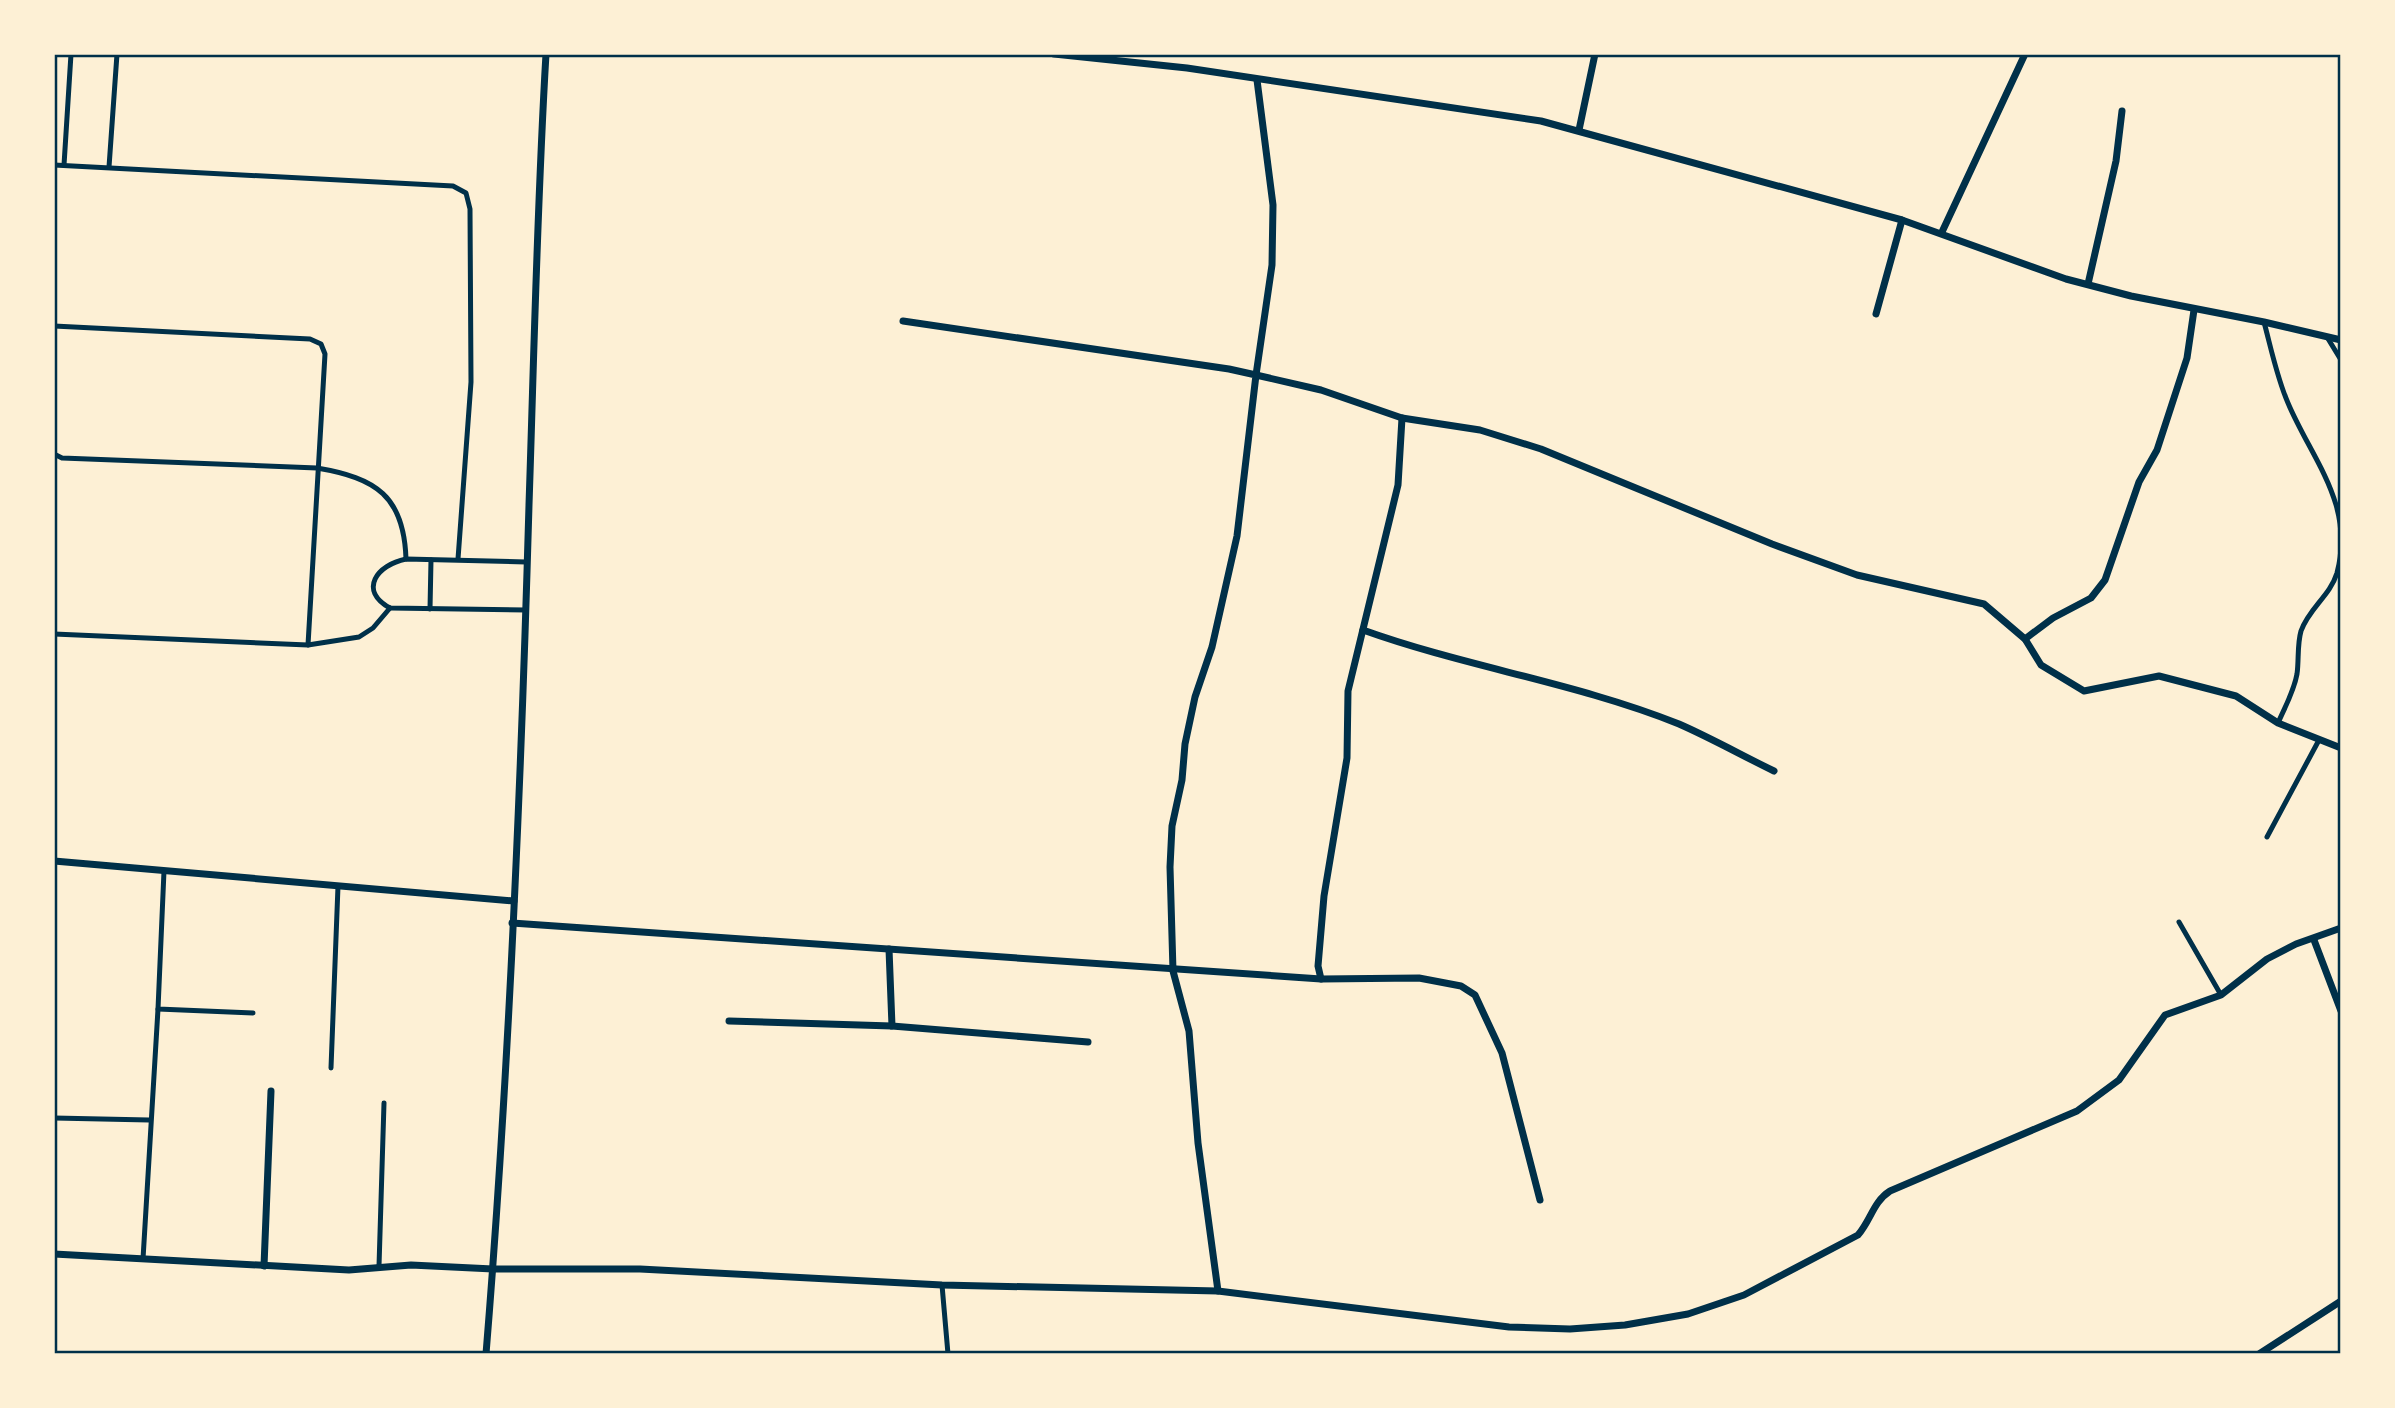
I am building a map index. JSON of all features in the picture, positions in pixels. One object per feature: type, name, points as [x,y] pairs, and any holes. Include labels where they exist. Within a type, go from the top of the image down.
[{"type":"street","points":[[486,1354],[514,901],[526,610],[537,214],[546,54]]},
{"type":"street","points":[[1054,54],[1187,68],[1541,121],[1942,232],[2066,279],[2194,310],[2264,322],[2341,340]]},
{"type":"street","points":[[1579,130],[1595,54]]},
{"type":"street","points":[[1942,232],[2025,54]]},
{"type":"street","points":[[1218,1291],[1198,1143],[1189,1031],[1173,971],[1170,907],[1172,826],[1195,697],[1212,647],[1237,536],[1272,265],[1273,205],[1257,80]]},
{"type":"street","points":[[2088,284],[2116,161],[2122,111]]},
{"type":"street","points":[[1876,314],[1902,220]]},
{"type":"street","points":[[2025,639],[2053,618],[2091,598],[2105,580],[2139,482],[2157,450],[2187,358],[2194,310]]},
{"type":"street","points":[[903,321],[1229,369],[1321,390],[1402,418],[1480,430],[1541,449],[1772,544],[1857,575],[1984,604],[2025,639],[2041,665],[2084,691],[2160,676],[2236,696],[2278,723],[2341,748]]},
{"type":"street","points":[[1321,979],[1318,966],[1324,896],[1347,758],[1348,691],[1398,485],[1402,418]]},
{"type":"street","points":[[1363,630],[1416,649],[1629,707],[1679,725],[1774,771]]},
{"type":"street","points":[[54,861],[514,901]]},
{"type":"street","points":[[512,923],[889,948],[1173,971],[1321,979],[1419,978],[1461,986],[1475,995],[1502,1052],[1541,1200]]},
{"type":"street","points":[[54,1254],[349,1270],[379,1266],[640,1269],[942,1285],[1218,1291],[1509,1327],[1598,1327],[1688,1314],[1744,1295],[1858,1235],[1877,1202],[1890,1191],[2077,1111],[2119,1080],[2165,1014],[2221,995],[2267,959],[2296,944],[2314,940],[2341,928]]},
{"type":"street","points":[[2314,940],[2341,1011]]},
{"type":"street","points":[[889,948],[892,1026]]},
{"type":"street","points":[[729,1021],[892,1026],[1087,1042]]},
{"type":"street","points":[[264,1266],[271,1091]]},
{"type":"street","points":[[2259,1354],[2341,1301]]},
{"type":"lane","points":[[64,165],[71,54]]},
{"type":"lane","points":[[109,167],[117,54]]},
{"type":"lane","points":[[54,165],[453,186],[466,193],[470,209],[471,382],[458,559]]},
{"type":"lane","points":[[2264,322],[2287,402],[2330,481],[2340,543],[2337,573],[2328,592],[2313,606],[2301,632],[2297,673],[2278,723]]},
{"type":"lane","points":[[54,326],[310,339],[321,344],[325,354],[308,645]]},
{"type":"lane","points":[[2327,337],[2341,360]]},
{"type":"lane","points":[[54,454],[62,458],[317,468],[353,474],[377,488],[394,505],[405,536],[405,559]]},
{"type":"lane","points":[[2330,481],[2341,481]]},
{"type":"lane","points":[[526,562],[405,559],[386,563],[375,576],[375,588],[380,602],[390,608],[526,610]]},
{"type":"lane","points":[[430,609],[431,560]]},
{"type":"lane","points":[[54,634],[308,645],[359,637],[373,628],[390,608]]},
{"type":"lane","points":[[2267,837],[2319,740]]},
{"type":"lane","points":[[143,1259],[164,871]]},
{"type":"lane","points":[[331,1068],[338,886]]},
{"type":"lane","points":[[2179,922],[2221,995]]},
{"type":"lane","points":[[158,1009],[253,1013]]},
{"type":"lane","points":[[379,1266],[384,1103]]},
{"type":"lane","points":[[54,1118],[149,1120]]},
{"type":"lane","points":[[942,1285],[947,1354]]}]
